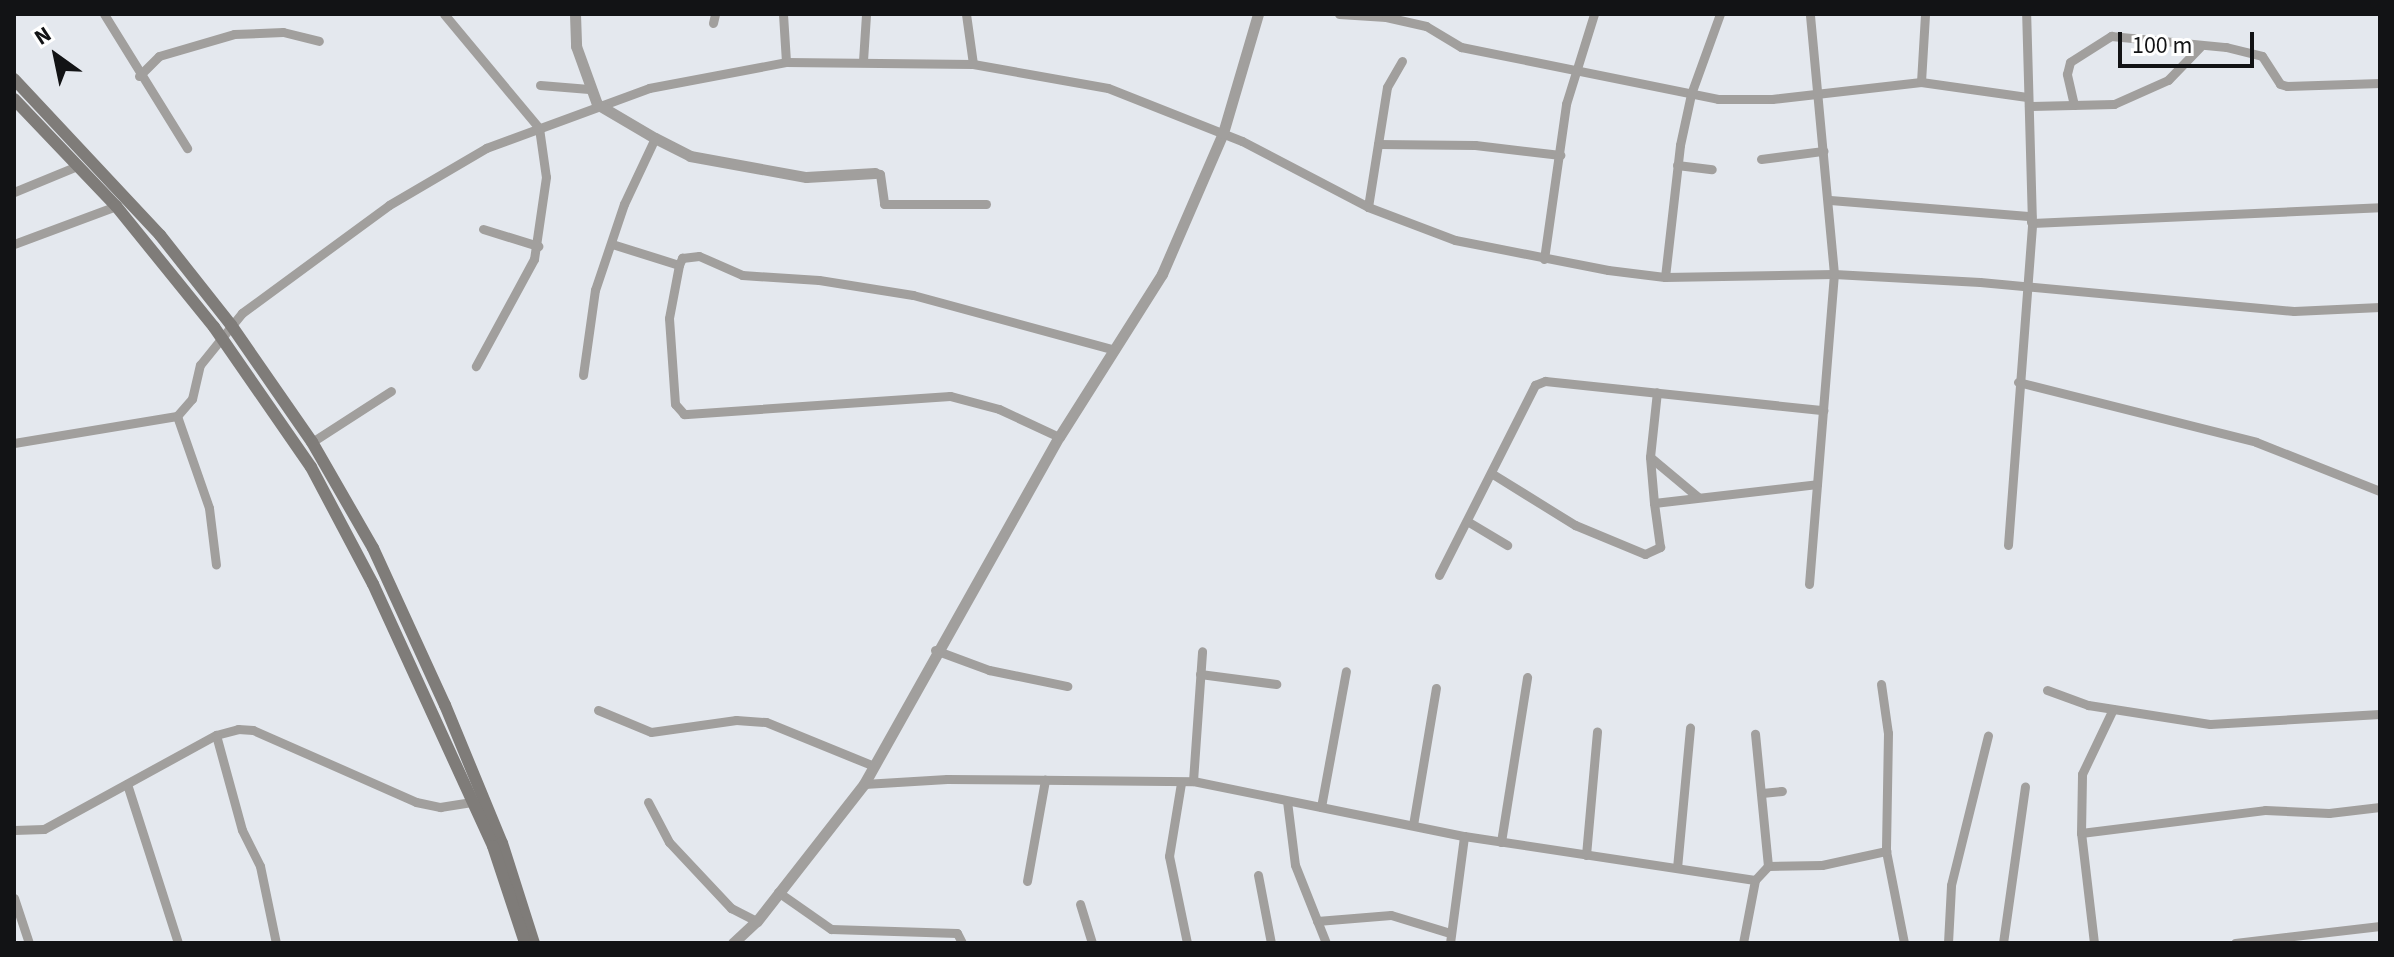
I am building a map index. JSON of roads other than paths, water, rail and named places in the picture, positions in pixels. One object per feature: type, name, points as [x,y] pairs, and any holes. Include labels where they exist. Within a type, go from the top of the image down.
[{"type":"main road","points":[[14,79],[138,211],[231,325],[312,442],[373,548],[445,705],[502,843],[534,943]]},
{"type":"main road","points":[[14,99],[116,206],[221,338],[311,467],[373,584],[472,802],[525,943]]},
{"type":"street","points":[[104,14],[139,76],[187,148]]},
{"type":"street","points":[[444,14],[539,128],[546,177],[538,246],[476,366]]},
{"type":"street","points":[[575,14],[576,46],[589,89],[597,104],[690,156],[806,177],[880,174],[884,204],[986,204]]},
{"type":"street","points":[[783,14],[786,62]]},
{"type":"street","points":[[863,61],[866,14]]},
{"type":"street","points":[[966,14],[973,64]]},
{"type":"street","points":[[733,943],[757,921],[864,784],[935,650],[1059,437],[1162,274],[1223,133],[1255,14]]},
{"type":"street","points":[[1339,14],[1386,15],[1426,26],[1461,47],[1691,94],[1772,99],[1921,82],[2028,102],[2114,104],[2168,80],[2200,47]]},
{"type":"street","points":[[1544,259],[1575,69],[1594,14]]},
{"type":"street","points":[[1665,277],[1677,165],[1691,94],[1720,14]]},
{"type":"street","points":[[1809,584],[1834,274],[1830,200],[1810,14]]},
{"type":"street","points":[[1921,82],[1925,14]]},
{"type":"street","points":[[2008,545],[2032,220],[2026,14]]},
{"type":"street","points":[[139,76],[159,56],[234,34],[283,32],[319,41]]},
{"type":"street","points":[[2074,105],[2067,74],[2070,62],[2111,36],[2262,56],[2280,84],[2287,86],[2380,83]]},
{"type":"street","points":[[1368,207],[1387,87],[1402,61]]},
{"type":"street","points":[[14,443],[177,416],[192,399],[200,365],[231,325],[389,205],[486,148],[597,104],[698,76],[786,62],[973,64],[1108,88],[1223,133],[1368,207],[1455,240],[1544,259],[1665,277],[1834,274],[2026,287],[2294,311],[2380,307]]},
{"type":"street","points":[[540,85],[589,89]]},
{"type":"street","points":[[583,375],[595,290],[655,138]]},
{"type":"street","points":[[1378,144],[1475,145],[1560,155]]},
{"type":"street","points":[[1761,159],[1823,151]]},
{"type":"street","points":[[1677,165],[1712,169]]},
{"type":"street","points":[[14,192],[77,166]]},
{"type":"street","points":[[1830,200],[2032,220],[2380,207]]},
{"type":"street","points":[[14,244],[116,206]]},
{"type":"street","points":[[483,229],[538,246]]},
{"type":"street","points":[[612,244],[679,265]]},
{"type":"street","points":[[1059,437],[999,409],[950,396],[684,414],[675,404],[669,318],[682,258],[699,256],[742,275],[819,280],[913,295],[1115,350]]},
{"type":"street","points":[[1439,575],[1535,385],[1545,381],[1823,410]]},
{"type":"street","points":[[2018,382],[2256,442],[2380,491]]},
{"type":"street","points":[[312,442],[391,391]]},
{"type":"street","points":[[1491,473],[1575,525],[1645,554],[1660,547],[1650,457],[1657,392]]},
{"type":"street","points":[[177,416],[209,508],[216,565]]},
{"type":"street","points":[[1650,457],[1698,497]]},
{"type":"street","points":[[1654,503],[1817,484]]},
{"type":"street","points":[[1467,521],[1507,545]]},
{"type":"street","points":[[935,650],[989,670],[1067,686]]},
{"type":"street","points":[[1193,781],[1202,651]]},
{"type":"street","points":[[1321,807],[1346,671]]},
{"type":"street","points":[[1200,674],[1276,684]]},
{"type":"street","points":[[1501,842],[1527,677]]},
{"type":"street","points":[[1881,684],[1888,733],[1886,851],[1904,943]]},
{"type":"street","points":[[1413,825],[1436,688]]},
{"type":"street","points":[[2047,690],[2113,709],[2210,724],[2380,714]]},
{"type":"street","points":[[2094,943],[2081,833],[2082,774],[2113,709]]},
{"type":"street","points":[[598,710],[651,732],[736,720],[766,722],[874,766]]},
{"type":"street","points":[[1677,868],[1690,728]]},
{"type":"street","points":[[14,830],[44,829],[216,735],[253,730],[416,802],[440,807],[472,802]]},
{"type":"street","points":[[1586,855],[1597,731]]},
{"type":"street","points":[[1755,734],[1768,866]]},
{"type":"street","points":[[216,735],[242,830],[260,866],[276,943]]},
{"type":"street","points":[[1948,943],[1951,885],[1988,735]]},
{"type":"street","points":[[1027,881],[1045,780]]},
{"type":"street","points":[[864,784],[1193,781],[1464,836],[1755,880]]},
{"type":"street","points":[[1181,783],[1169,856],[1187,943]]},
{"type":"street","points":[[127,784],[178,943]]},
{"type":"street","points":[[2003,943],[2025,787]]},
{"type":"street","points":[[1762,793],[1782,791]]},
{"type":"street","points":[[1287,801],[1295,865],[1326,943]]},
{"type":"street","points":[[648,802],[669,842],[731,908],[757,921]]},
{"type":"street","points":[[2081,833],[2265,810],[2329,813],[2380,807]]},
{"type":"street","points":[[1317,921],[1391,915],[1450,938],[1464,836]]},
{"type":"street","points":[[1743,943],[1755,880],[1768,866],[1822,865],[1886,851]]},
{"type":"street","points":[[1258,875],[1271,943]]},
{"type":"street","points":[[778,892],[831,929],[957,933],[962,943]]},
{"type":"street","points":[[14,898],[29,943]]},
{"type":"street","points":[[1080,904],[1092,943]]},
{"type":"street","points":[[2235,943],[2380,926]]}]
